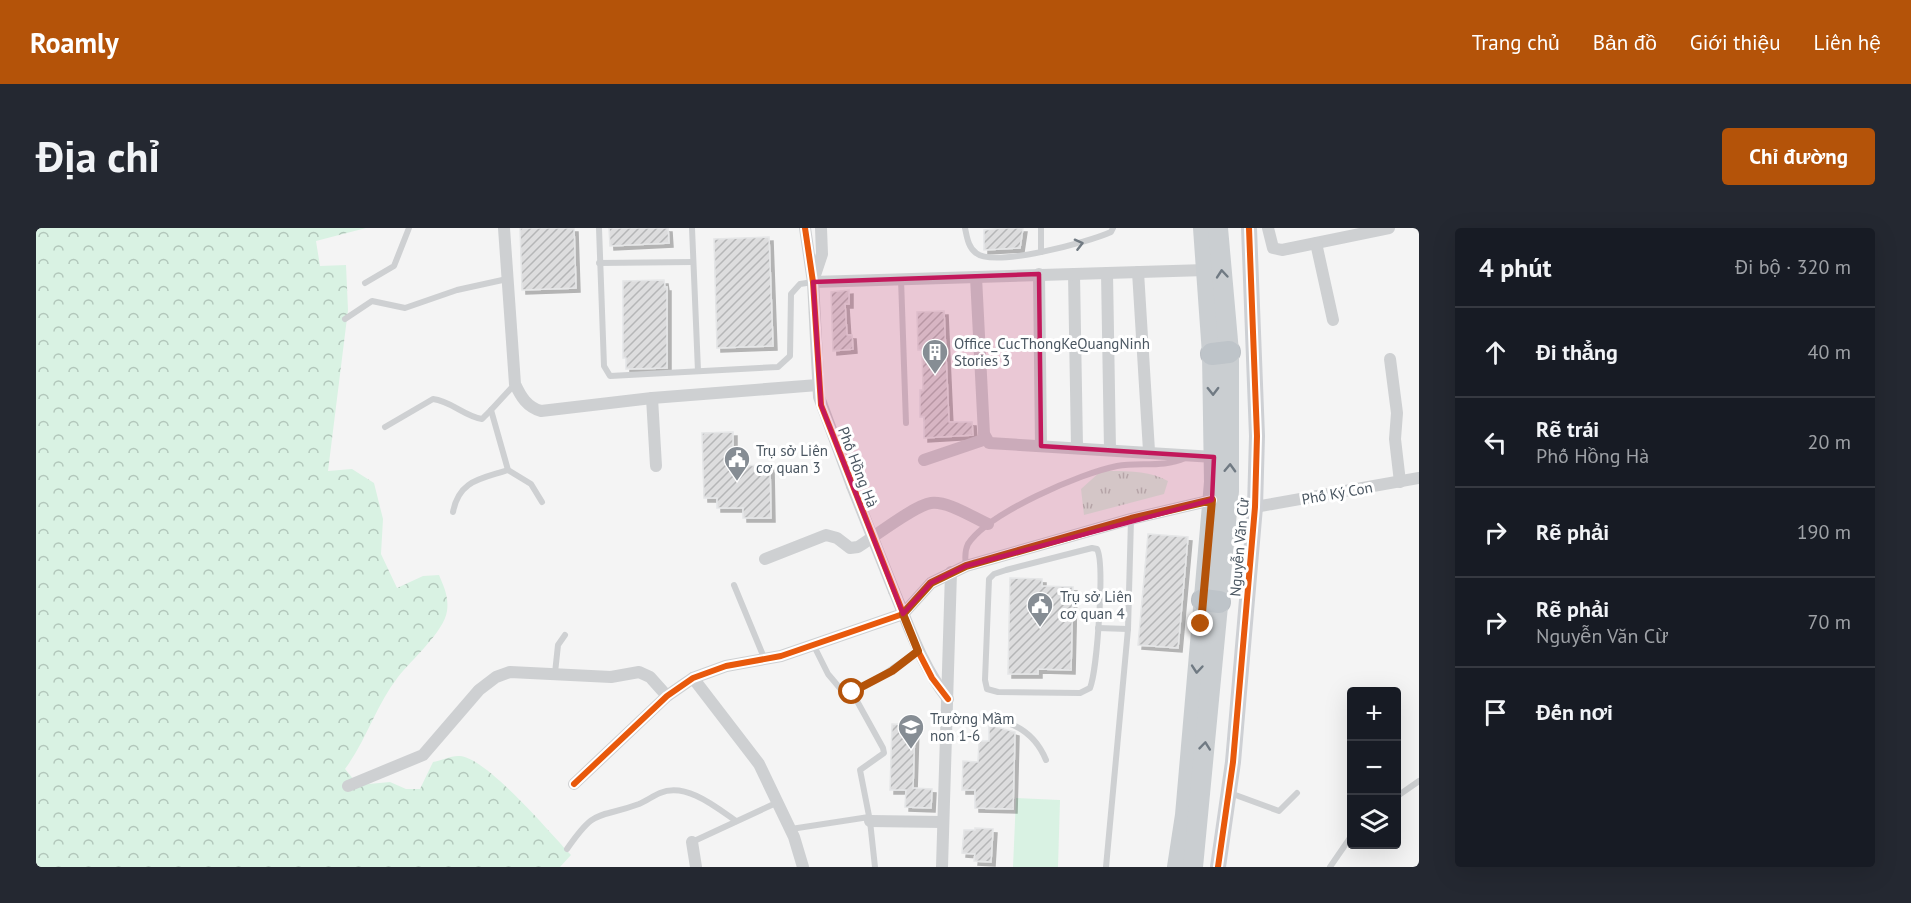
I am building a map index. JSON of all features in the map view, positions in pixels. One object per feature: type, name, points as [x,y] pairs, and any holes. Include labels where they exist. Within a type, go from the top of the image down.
[{"type":"main road","name":"Nguyễn Văn Cừ","points":[[1193,867],[1211,601],[1212,500],[1220,353],[1206,270],[1203,228]]},
{"type":"main road","name":"Nguyễn Văn Cừ","points":[[1177,867],[1211,601],[1229,491],[1220,353],[1218,228]]},
{"type":"street","points":[[504,228],[515,384],[526,403],[541,411],[818,385]]},
{"type":"street","name":"Phố Hồng Hà","points":[[805,228],[813,282],[821,405],[918,651],[932,678],[948,699]]},
{"type":"street","name":"Phố Hồng Hà","points":[[813,282],[822,254],[821,228]]},
{"type":"street","name":"Nguyễn Văn Cừ","points":[[1218,867],[1227,791],[1233,762],[1255,507],[1257,436],[1249,228]]},
{"type":"street","points":[[1268,228],[1271,243],[1276,250],[1389,228]]},
{"type":"street","points":[[1316,243],[1333,320]]},
{"type":"street","points":[[813,282],[1206,270]]},
{"type":"street","points":[[1138,272],[1149,452]]},
{"type":"street","points":[[1107,273],[1110,450]]},
{"type":"street","points":[[1039,274],[1041,446]]},
{"type":"street","points":[[1074,274],[1077,447]]},
{"type":"street","points":[[976,277],[986,439]]},
{"type":"street","points":[[1390,359],[1397,413],[1395,439],[1400,482]]},
{"type":"street","points":[[652,399],[656,466]]},
{"type":"street","points":[[986,439],[994,444],[1077,447],[1214,457]]},
{"type":"street","points":[[924,460],[986,439]]},
{"type":"street","name":"Phố Ký Con","points":[[1255,507],[1419,478]]},
{"type":"street","points":[[574,784],[667,696],[693,678],[726,666],[766,660],[903,614],[931,583],[966,566],[1131,519],[1212,500]]},
{"type":"street","points":[[765,559],[826,535],[837,538],[850,548],[858,547],[917,508],[930,503],[958,510],[988,524]]},
{"type":"street","points":[[942,867],[951,572]]},
{"type":"street","points":[[348,786],[423,755],[479,690],[496,677],[522,671],[611,677],[639,672],[650,677],[667,696]]},
{"type":"street","points":[[693,678],[759,764],[790,830],[803,867]]},
{"type":"street","points":[[870,819],[943,822]]},
{"type":"street","points":[[693,842],[696,867]]},
{"type":"lane","points":[[365,284],[394,266],[409,228]]},
{"type":"lane","points":[[599,228],[606,373],[616,377],[769,369],[785,363],[790,356],[791,294],[800,284],[813,282]]},
{"type":"lane","points":[[692,228],[698,371]]},
{"type":"lane","points":[[965,228],[970,246],[977,255],[994,258],[1041,252],[1095,239],[1113,228]]},
{"type":"lane","points":[[1041,228],[1041,252]]},
{"type":"lane","points":[[600,263],[692,262]]},
{"type":"lane","points":[[901,278],[906,423]]},
{"type":"lane","points":[[345,319],[372,301],[405,308],[456,290],[507,279]]},
{"type":"lane","points":[[386,427],[433,399],[482,419],[515,384]]},
{"type":"lane","points":[[491,410],[508,470],[531,484],[542,502]]},
{"type":"lane","points":[[966,566],[967,546],[988,524],[1044,492],[1102,470],[1119,466],[1172,463],[1190,454]]},
{"type":"lane","points":[[453,512],[456,498],[466,486],[508,470]]},
{"type":"lane","points":[[1106,867],[1128,629],[1131,519]]},
{"type":"lane","points":[[1092,548],[1097,549],[1101,561],[1098,628],[1092,684],[1087,691],[998,692],[987,688],[985,680],[988,586],[994,574],[1092,548]]},
{"type":"lane","points":[[734,585],[766,660]]},
{"type":"lane","points":[[1098,628],[1128,629]]},
{"type":"lane","points":[[555,673],[558,645],[565,635]]},
{"type":"lane","points":[[812,644],[838,688],[844,693],[852,692],[892,671],[918,651]]},
{"type":"lane","points":[[852,692],[884,753],[860,770],[870,819],[875,867]]},
{"type":"lane","points":[[948,717],[1017,725],[1033,736],[1046,760]]},
{"type":"lane","points":[[1399,795],[1419,780]]},
{"type":"lane","points":[[1227,791],[1280,811],[1297,793]]},
{"type":"lane","points":[[567,849],[582,827],[596,815],[640,804],[662,792],[686,792],[711,802],[736,821]]},
{"type":"lane","points":[[693,842],[776,803]]},
{"type":"lane","points":[[790,830],[870,819]]},
{"type":"lane","points":[[1330,867],[1347,842]]},
{"type":"highlighted area","points":[[1039,274],[1041,446],[1214,457],[1212,500],[966,566],[931,583],[903,614],[821,405],[813,282]]},
{"type":"green space","points":[[36,228],[366,228],[316,241],[320,266],[346,265],[348,310],[328,471],[352,469],[374,483],[383,519],[381,554],[397,588],[423,576],[439,575],[446,592],[447,611],[440,628],[390,688],[345,769],[358,785],[390,782],[406,789],[420,789],[433,762],[457,756],[472,760],[502,783],[571,855],[560,867],[36,867]]},
{"type":"green space","points":[[1101,471],[1144,473],[1168,481],[1164,494],[1084,515],[1081,489]]},
{"type":"green space","points":[[1016,798],[1060,800],[1058,867],[1013,867]]},
{"type":"building","points":[[520,228],[574,228],[576,288],[522,290]]},
{"type":"building","points":[[609,228],[668,228],[669,243],[610,246]]},
{"type":"building","points":[[1023,228],[1020,248],[984,250],[984,230]]},
{"type":"building","points":[[769,237],[773,346],[717,348],[714,239]]},
{"type":"building","points":[[664,280],[665,287],[667,287],[667,368],[626,369],[626,358],[623,358],[623,281]]},
{"type":"building","points":[[849,290],[849,304],[845,304],[847,335],[852,335],[853,349],[833,351],[831,292]]},
{"type":"building","points":[[944,311],[949,422],[972,422],[973,435],[924,438],[924,417],[920,417],[920,390],[923,390],[922,350],[918,350],[917,312]]},
{"type":"building","name":"Trụ sở Liên cơ quan 3","points":[[733,432],[733,466],[770,465],[771,518],[743,518],[743,508],[717,508],[717,498],[704,498],[702,433]]},
{"type":"building","points":[[1148,534],[1188,537],[1178,648],[1138,645]]},
{"type":"building","name":"Trụ sở Liên cơ quan 4","points":[[1010,578],[1042,579],[1042,586],[1073,587],[1071,670],[1038,669],[1038,674],[1008,674]]},
{"type":"building","points":[[892,724],[915,725],[913,788],[932,789],[931,808],[905,807],[906,790],[890,790]]},
{"type":"building","points":[[989,725],[1015,732],[1013,809],[975,808],[975,790],[962,790],[963,761],[978,762],[979,741],[989,741]]},
{"type":"building","points":[[975,828],[993,829],[991,862],[974,861],[975,854],[962,853],[964,830],[975,830]]},
{"type":"cycle path","points":[[805,228],[813,282],[821,405],[918,651],[932,678],[948,699]]},
{"type":"cycle path","points":[[1218,867],[1233,762],[1255,507],[1257,436],[1249,228]]},
{"type":"cycle path","points":[[574,784],[667,696],[693,678],[726,666],[781,656],[903,614],[931,583],[966,566],[1131,519],[1212,500]]},
{"type":"place","name":"Office_CucThongKeQuangNinh Stories 3","points":[[935,375]]},
{"type":"place","name":"Trụ sở Liên cơ quan 3","points":[[737,482]]},
{"type":"place","name":"Trụ sở Liên cơ quan 4","points":[[1040,628]]},
{"type":"place","name":"Trường Mầm non 1-6","points":[[911,750]]},
{"type":"route","points":[[852,692],[892,671],[918,651],[903,614],[940,576],[1060,538],[1212,500],[1201,624]]}]
